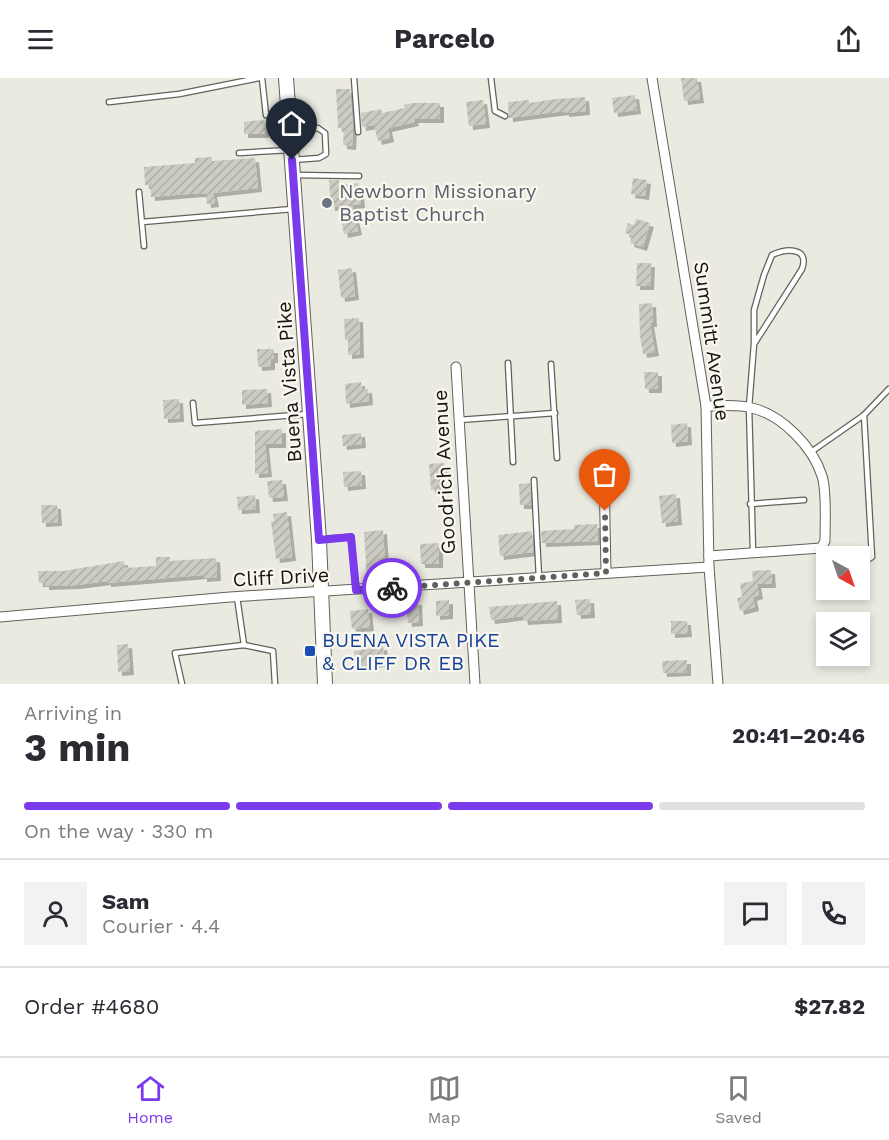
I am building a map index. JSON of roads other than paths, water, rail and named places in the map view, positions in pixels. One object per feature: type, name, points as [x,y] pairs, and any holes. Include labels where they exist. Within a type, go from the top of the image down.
[{"type":"main road","name":"Buena Vista Pike","points":[[286,78],[319,540],[325,684]]},
{"type":"street","name":"Summitt Avenue","points":[[652,78],[706,406],[709,567],[718,684]]},
{"type":"street","name":"Goodrich Avenue","points":[[456,367],[475,684]]},
{"type":"street","points":[[706,406],[758,409],[788,427],[812,452],[823,477],[825,541],[822,546]]},
{"type":"street","points":[[604,470],[606,573]]},
{"type":"street","points":[[709,556],[816,548]]},
{"type":"street","name":"Cliff Drive","points":[[0,617],[237,597],[709,567]]},
{"type":"lane","points":[[109,102],[179,94],[237,80],[261,78],[266,115],[289,113]]},
{"type":"lane","points":[[354,78],[358,132]]},
{"type":"lane","points":[[491,78],[495,111],[505,116]]},
{"type":"lane","points":[[239,153],[324,157],[326,154],[325,133],[318,128],[290,129]]},
{"type":"lane","points":[[294,175],[358,176]]},
{"type":"lane","points":[[140,192],[144,246]]},
{"type":"lane","points":[[142,222],[296,208]]},
{"type":"lane","points":[[753,552],[748,407],[754,345],[754,310],[772,255],[783,249],[796,250],[801,255],[802,269],[754,345]]},
{"type":"lane","points":[[508,363],[513,462]]},
{"type":"lane","points":[[551,364],[557,458]]},
{"type":"lane","points":[[812,452],[864,415],[889,389]]},
{"type":"lane","points":[[193,403],[195,423],[310,414]]},
{"type":"lane","points":[[459,420],[555,413]]},
{"type":"lane","points":[[864,415],[872,557],[870,558]]},
{"type":"lane","points":[[534,480],[538,578]]},
{"type":"lane","points":[[750,504],[804,500]]},
{"type":"lane","points":[[319,540],[351,537],[356,590]]},
{"type":"lane","points":[[237,597],[244,645]]},
{"type":"lane","points":[[182,684],[175,653],[244,645],[273,651],[275,684]]},
{"type":"place","name":"Newborn Missionary Baptist Church","points":[[327,203]]},
{"type":"place","name":"BUENA VISTA PIKE & CLIFF DR EB","points":[[310,651]]}]
